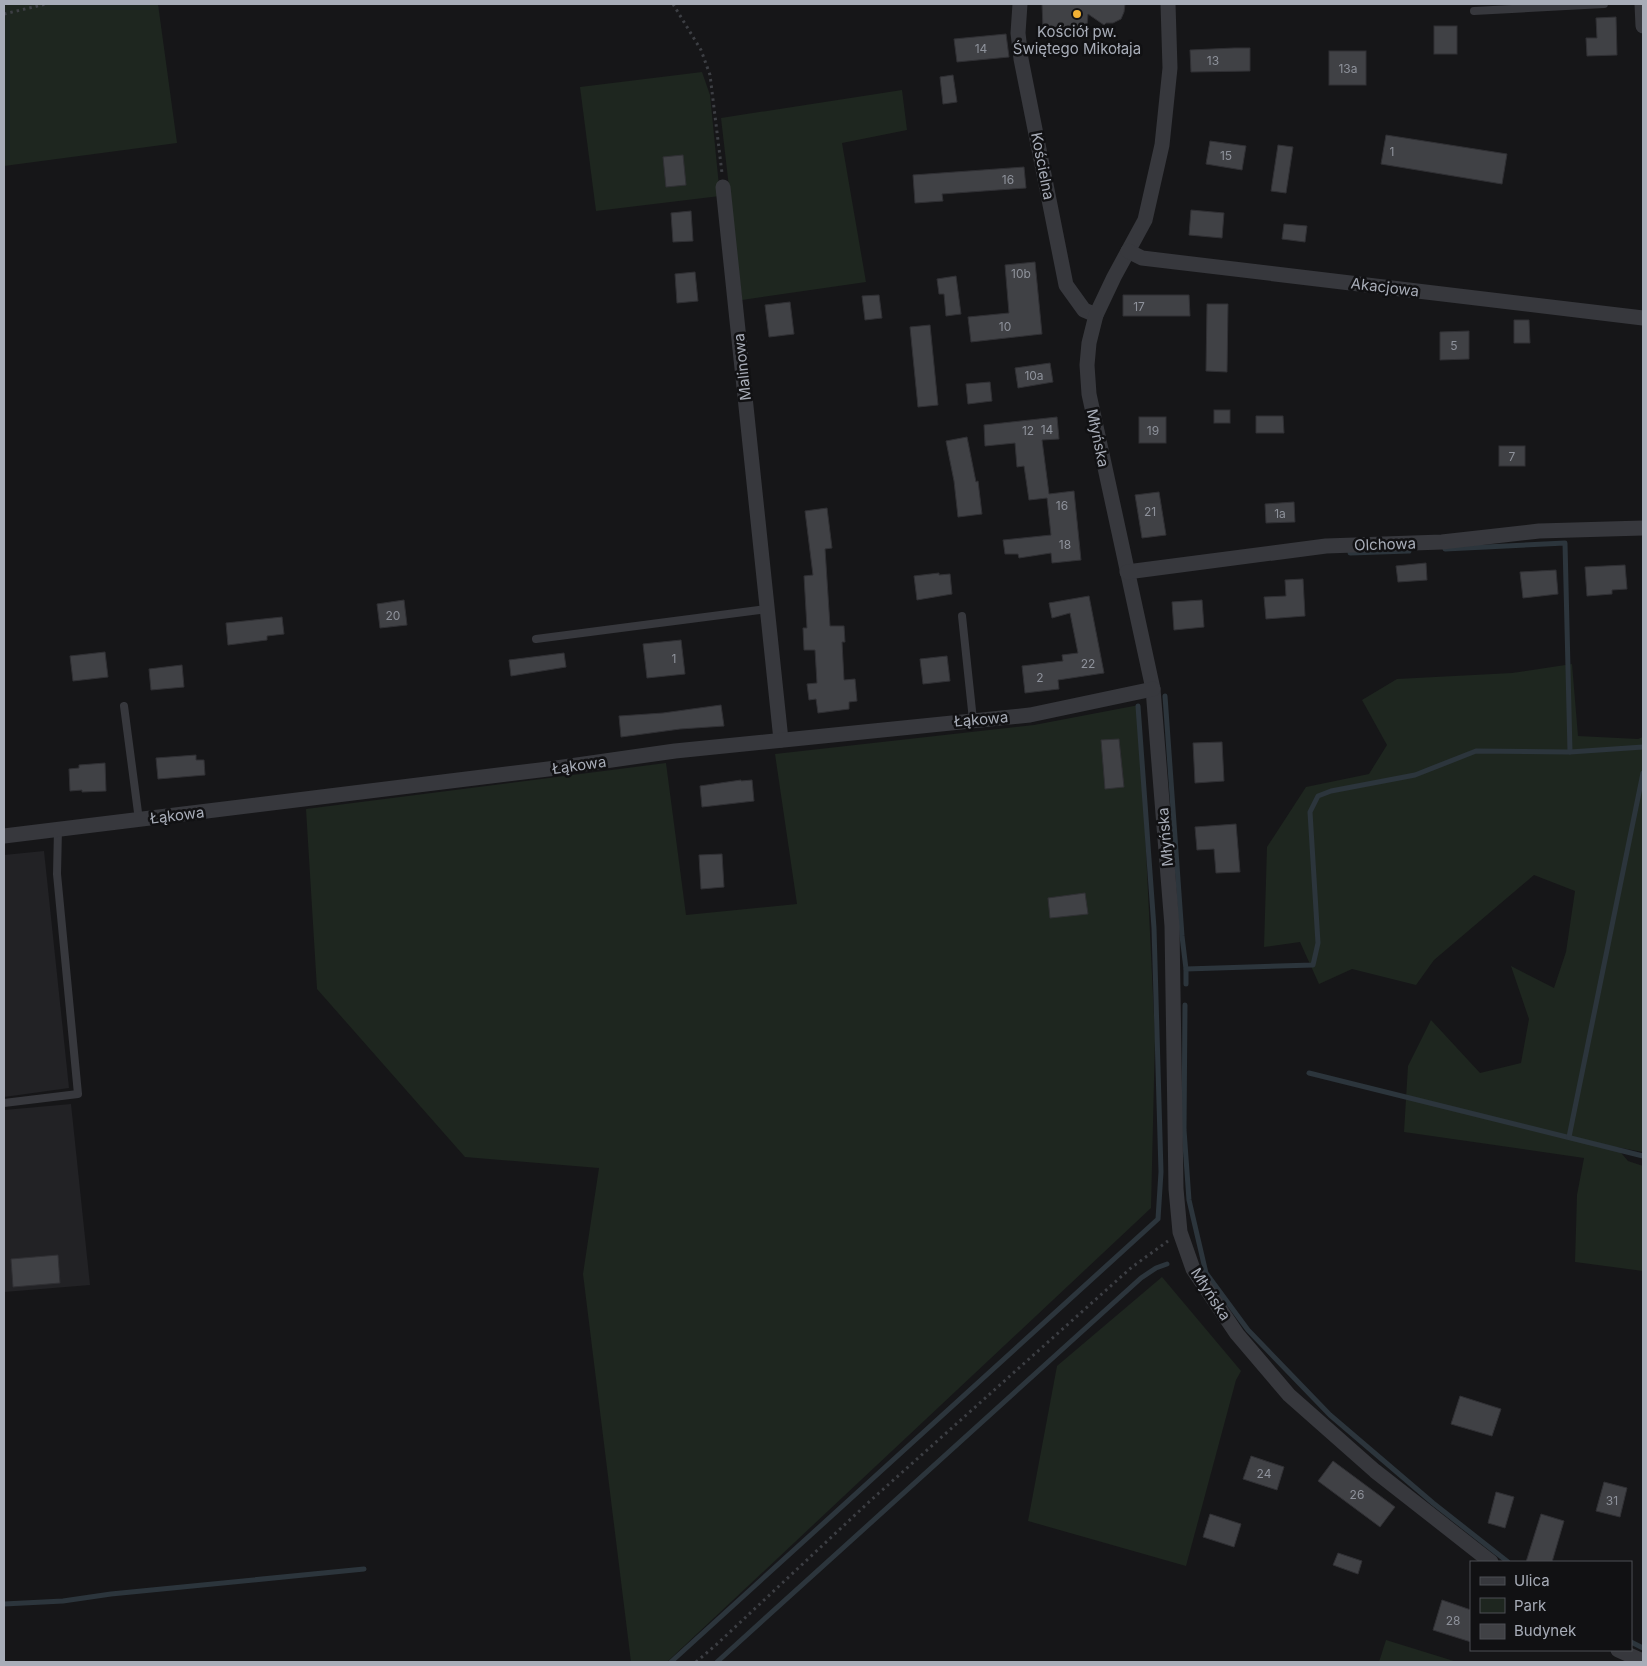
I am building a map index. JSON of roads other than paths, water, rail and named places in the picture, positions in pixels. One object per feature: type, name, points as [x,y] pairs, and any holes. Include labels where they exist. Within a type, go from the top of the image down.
[{"type":"street","name":"Kościelna","points":[[1020,4],[1018,33],[1021,59],[1066,285],[1084,310],[1096,315]]},
{"type":"street","name":"Młyńska","points":[[1168,4],[1170,68],[1162,145],[1145,220],[1096,315],[1089,343],[1087,365],[1089,394],[1153,690],[1172,926],[1176,1189],[1180,1232],[1193,1269],[1237,1334],[1289,1395],[1375,1471],[1490,1561]]},
{"type":"street","points":[[1642,4],[1643,26]]},
{"type":"street","name":"Malinowa","points":[[723,187],[781,740]]},
{"type":"street","name":"Akacjowa","points":[[1128,251],[1142,258],[1643,318]]},
{"type":"street","name":"Olchowa","points":[[1127,572],[1326,546],[1442,542],[1539,531],[1643,528]]},
{"type":"street","name":"Łąkowa","points":[[4,836],[556,768],[675,751],[1030,715],[1153,690]]},
{"type":"street","points":[[1620,1651],[1643,1661]]},
{"type":"lane","points":[[1474,11],[1604,4]]},
{"type":"lane","points":[[536,639],[767,609]]},
{"type":"lane","points":[[962,616],[973,720]]},
{"type":"lane","points":[[124,706],[138,820]]},
{"type":"lane","points":[[4,1103],[78,1094],[57,874],[58,829]]},
{"type":"waterway","points":[[1445,549],[1565,543],[1570,752]]},
{"type":"waterway","points":[[1350,553],[1409,551]]},
{"type":"waterway","points":[[1165,696],[1186,984]]},
{"type":"waterway","points":[[671,1662],[1158,1219],[1161,1172],[1154,928],[1138,706]]},
{"type":"waterway","points":[[1186,969],[1313,965],[1318,943],[1310,812],[1318,796],[1331,791],[1415,775],[1476,751],[1570,752],[1643,747]]},
{"type":"waterway","points":[[1569,1137],[1643,773]]},
{"type":"waterway","points":[[1185,1005],[1184,1130],[1189,1200],[1206,1273],[1248,1330],[1330,1415],[1433,1503],[1507,1561]]},
{"type":"waterway","points":[[1309,1073],[1643,1156]]},
{"type":"waterway","points":[[717,1662],[1141,1278],[1156,1268],[1167,1264]]},
{"type":"waterway","points":[[4,1604],[63,1601],[111,1594],[364,1569]]},
{"type":"waterway","points":[[1632,1642],[1643,1648]]},
{"type":"place","name":"Kościół pw. Świętego Mikołaja","points":[[1077,14]]}]
